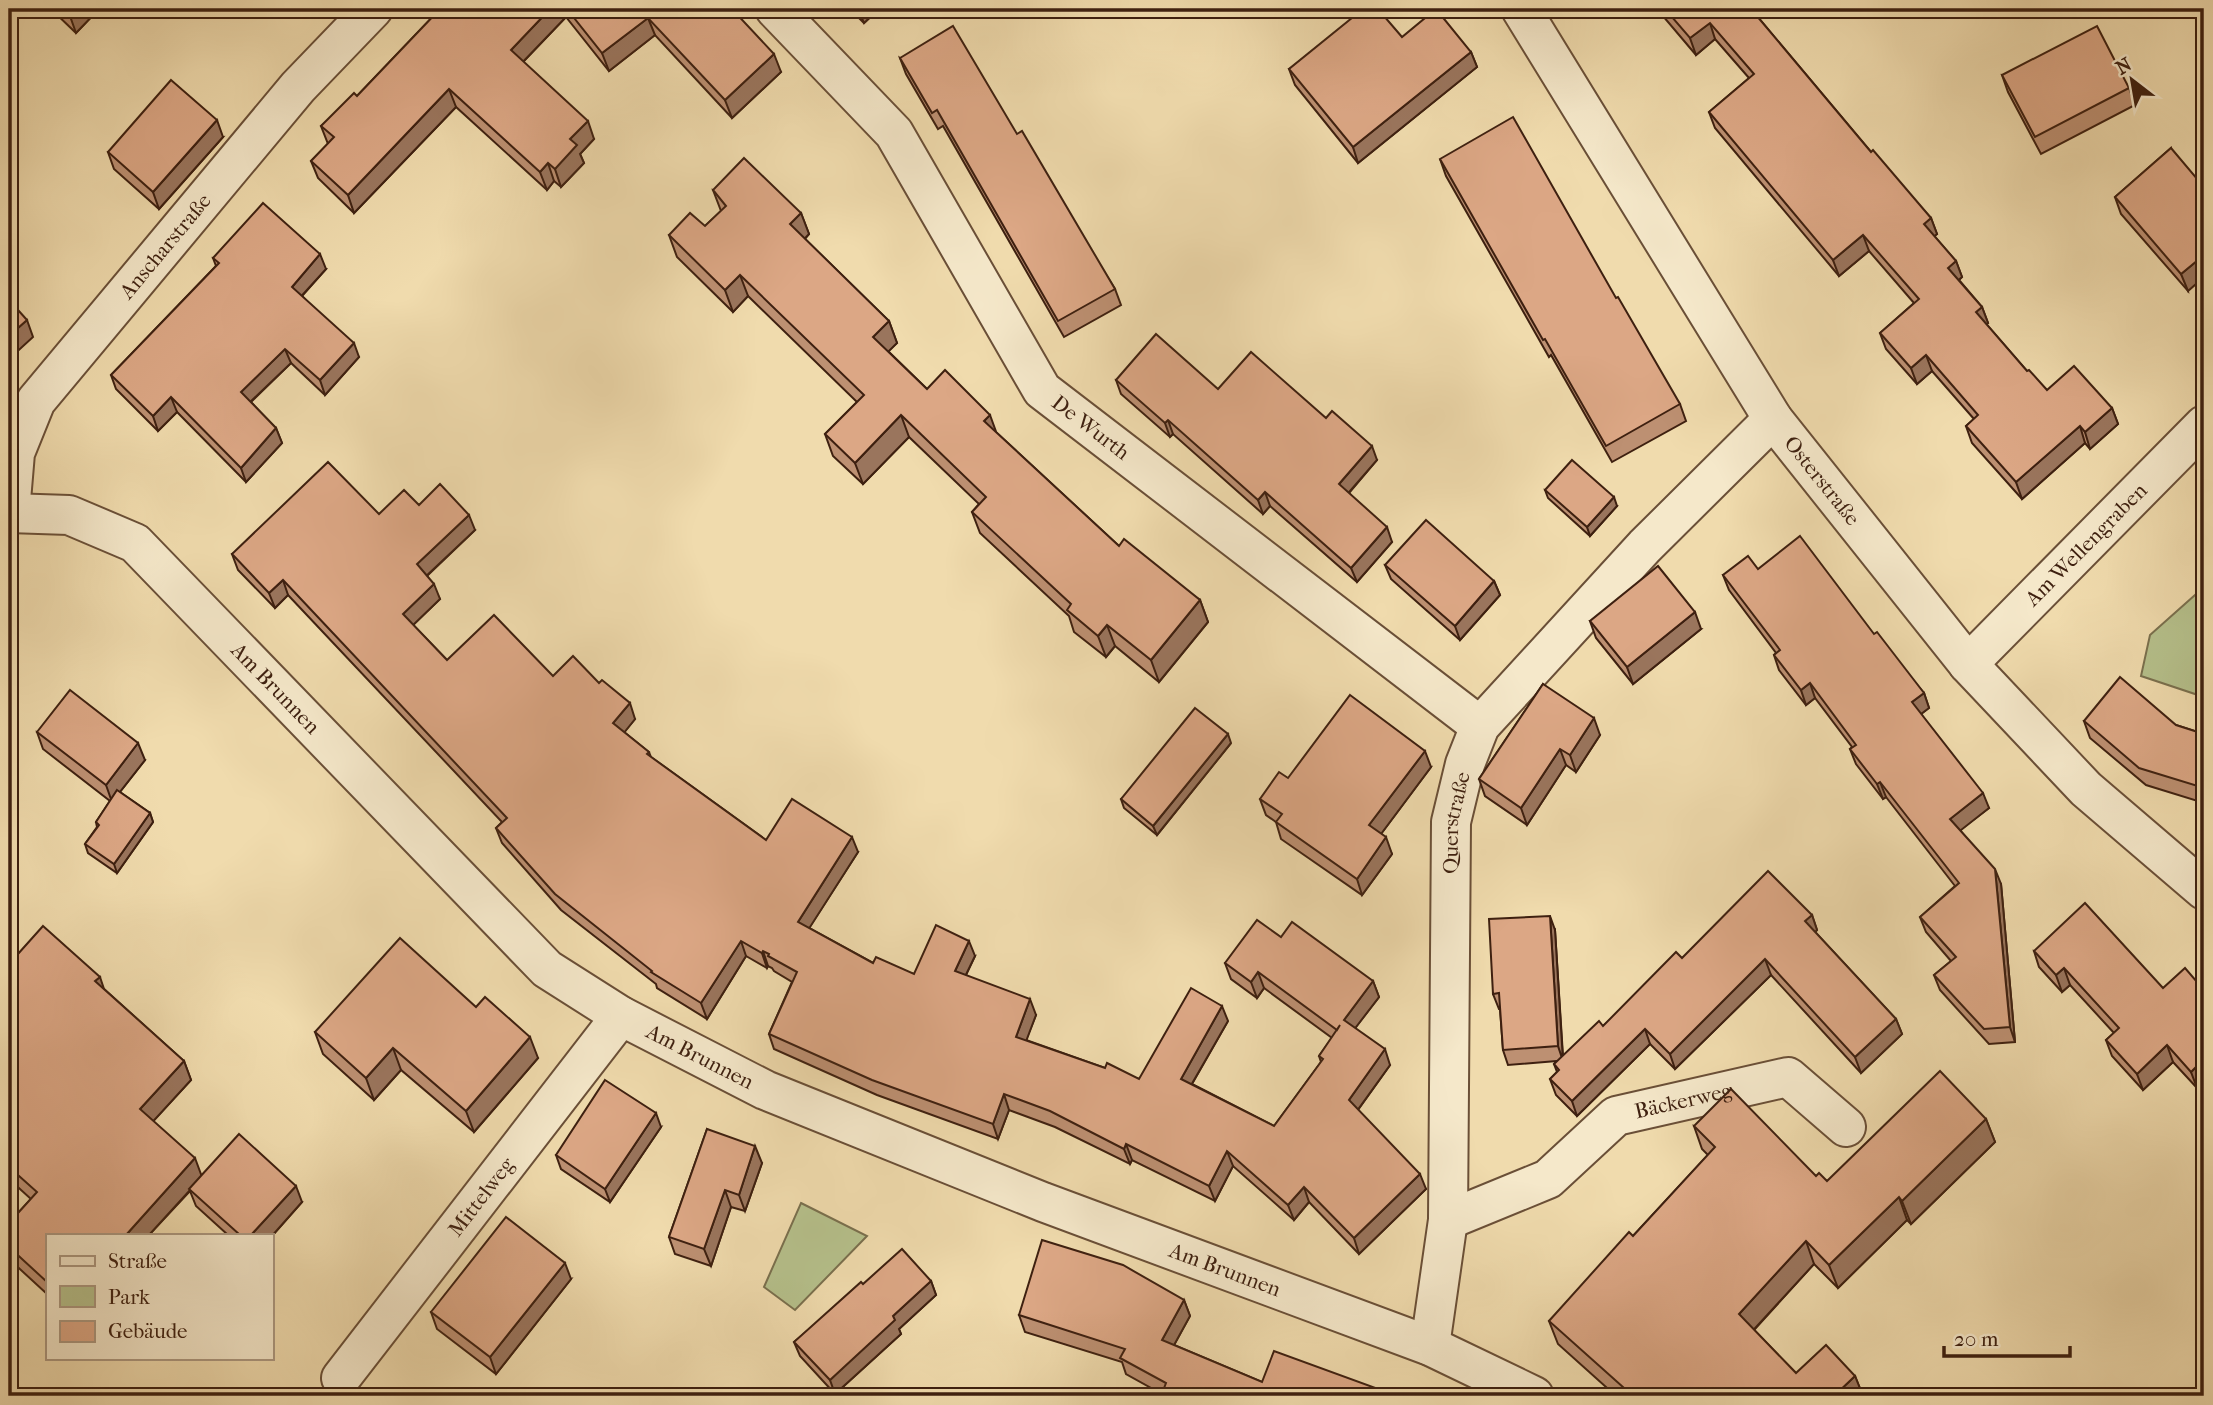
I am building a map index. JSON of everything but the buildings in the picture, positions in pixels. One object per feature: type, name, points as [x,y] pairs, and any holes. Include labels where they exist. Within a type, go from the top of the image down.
[{"type":"street","name":"Anscharstraße","points":[[10,513],[15,453],[36,401],[298,87],[373,9]]},
{"type":"street","name":"De Wurth","points":[[775,9],[894,133],[1042,390],[1480,726]]},
{"type":"street","name":"Osterstraße","points":[[1521,9],[1773,418],[1968,664],[2086,789],[2204,890]]},
{"type":"street","name":"Querstraße","points":[[1430,1346],[1448,1220],[1451,822],[1465,764],[1480,726],[1645,546],[1773,418]]},
{"type":"street","name":"Am Wellengraben","points":[[1968,664],[2204,425]]},
{"type":"street","name":"Am Brunnen","points":[[10,513],[69,515],[135,543],[547,969],[621,1016],[765,1090],[1043,1202],[1430,1346],[1534,1396]]},
{"type":"street","name":"Mittelweg","points":[[341,1378],[621,1016]]},
{"type":"street","name":"Bäckerweg","points":[[1448,1220],[1548,1178],[1616,1116],[1788,1077],[1846,1127]]},
{"type":"green space","points":[[2204,587],[2204,697],[2141,676],[2150,635]]},
{"type":"green space","points":[[801,1203],[867,1236],[795,1310],[764,1287]]}]
